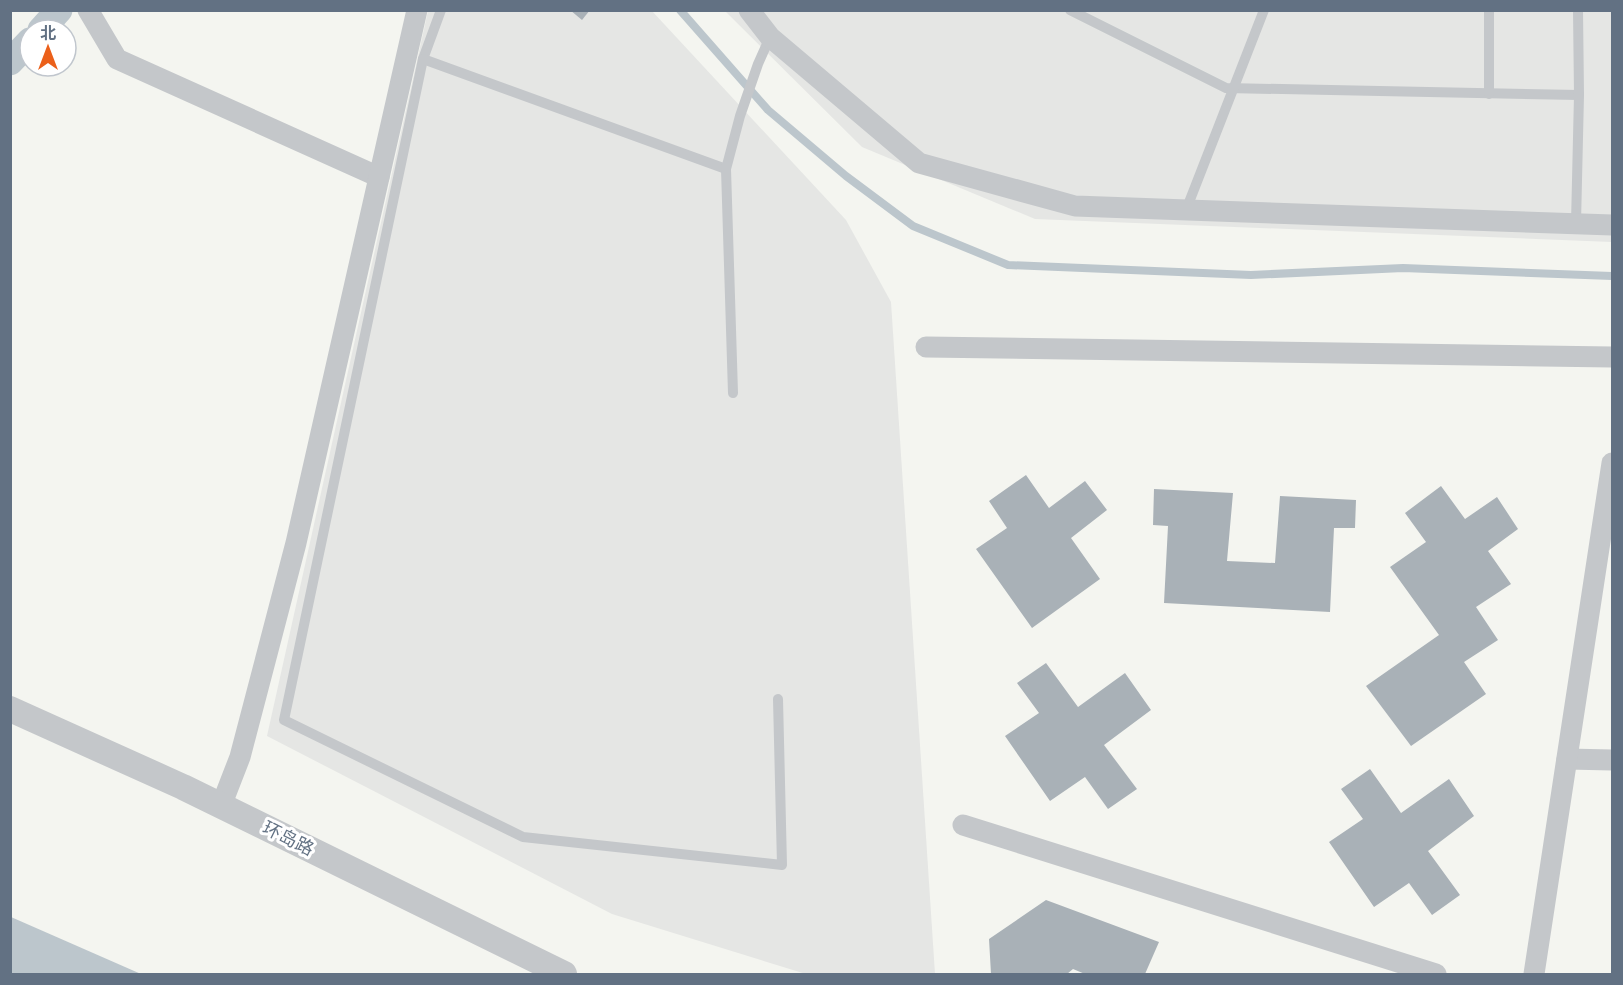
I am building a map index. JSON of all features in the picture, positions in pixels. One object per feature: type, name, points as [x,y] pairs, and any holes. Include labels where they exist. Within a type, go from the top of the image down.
[{"type":"street","points":[[88,10],[117,58],[380,177]]},
{"type":"street","points":[[221,806],[240,757],[296,543],[417,10]]},
{"type":"street","points":[[749,10],[770,37],[920,163],[1075,206],[1612,225]]},
{"type":"street","points":[[926,347],[1612,357]]},
{"type":"street","points":[[1534,975],[1612,464]]},
{"type":"street","name":"环岛路","points":[[10,709],[183,787],[564,975]]},
{"type":"street","points":[[1567,759],[1612,760]]},
{"type":"street","points":[[963,825],[1436,975]]},
{"type":"lane","points":[[441,10],[423,59],[284,720],[523,837],[782,865],[778,699]]},
{"type":"lane","points":[[1070,10],[1226,88],[1579,95]]},
{"type":"lane","points":[[1186,210],[1264,10]]},
{"type":"lane","points":[[1489,10],[1489,94]]},
{"type":"lane","points":[[1576,223],[1578,10]]},
{"type":"lane","points":[[733,393],[726,169],[740,116],[770,37]]},
{"type":"lane","points":[[423,59],[726,169]]},
{"type":"shaded area","points":[[428,11],[652,11],[846,220],[891,302],[935,974],[806,974],[612,914],[267,736]]},
{"type":"shaded area","points":[[725,11],[1612,11],[1612,242],[1035,219],[862,147]]},
{"type":"shaded area","points":[[11,917],[141,974],[11,974]]},
{"type":"building","points":[[570,10],[590,10],[582,20]]},
{"type":"building","points":[[1026,475],[1049,508],[1085,481],[1107,510],[1071,538],[1100,579],[1032,628],[976,549],[1007,528],[989,501]]},
{"type":"building","points":[[1441,486],[1465,519],[1497,497],[1518,529],[1488,551],[1511,584],[1476,607],[1498,640],[1464,662],[1486,694],[1411,746],[1366,686],[1439,635],[1390,567],[1426,542],[1405,513]]},
{"type":"building","points":[[1154,489],[1233,493],[1227,561],[1275,563],[1280,496],[1356,500],[1355,528],[1334,528],[1330,612],[1164,603],[1168,526],[1153,525]]},
{"type":"building","points":[[1046,663],[1078,707],[1125,673],[1151,710],[1104,745],[1137,789],[1108,809],[1085,777],[1050,801],[1005,736],[1039,713],[1017,683]]},
{"type":"building","points":[[1370,769],[1401,813],[1449,779],[1474,816],[1428,851],[1460,895],[1432,915],[1409,883],[1374,907],[1329,842],[1363,819],[1341,789]]},
{"type":"building","points":[[1046,900],[1159,942],[1145,974],[1085,974],[1073,969],[1067,974],[991,974],[989,939]]},
{"type":"waterway","points":[[52,18],[59,10]]},
{"type":"waterway","points":[[680,10],[768,110],[846,176],[913,226],[1008,265],[1251,275],[1403,268],[1612,276]]},
{"type":"waterway","points":[[10,62],[18,54]]}]
